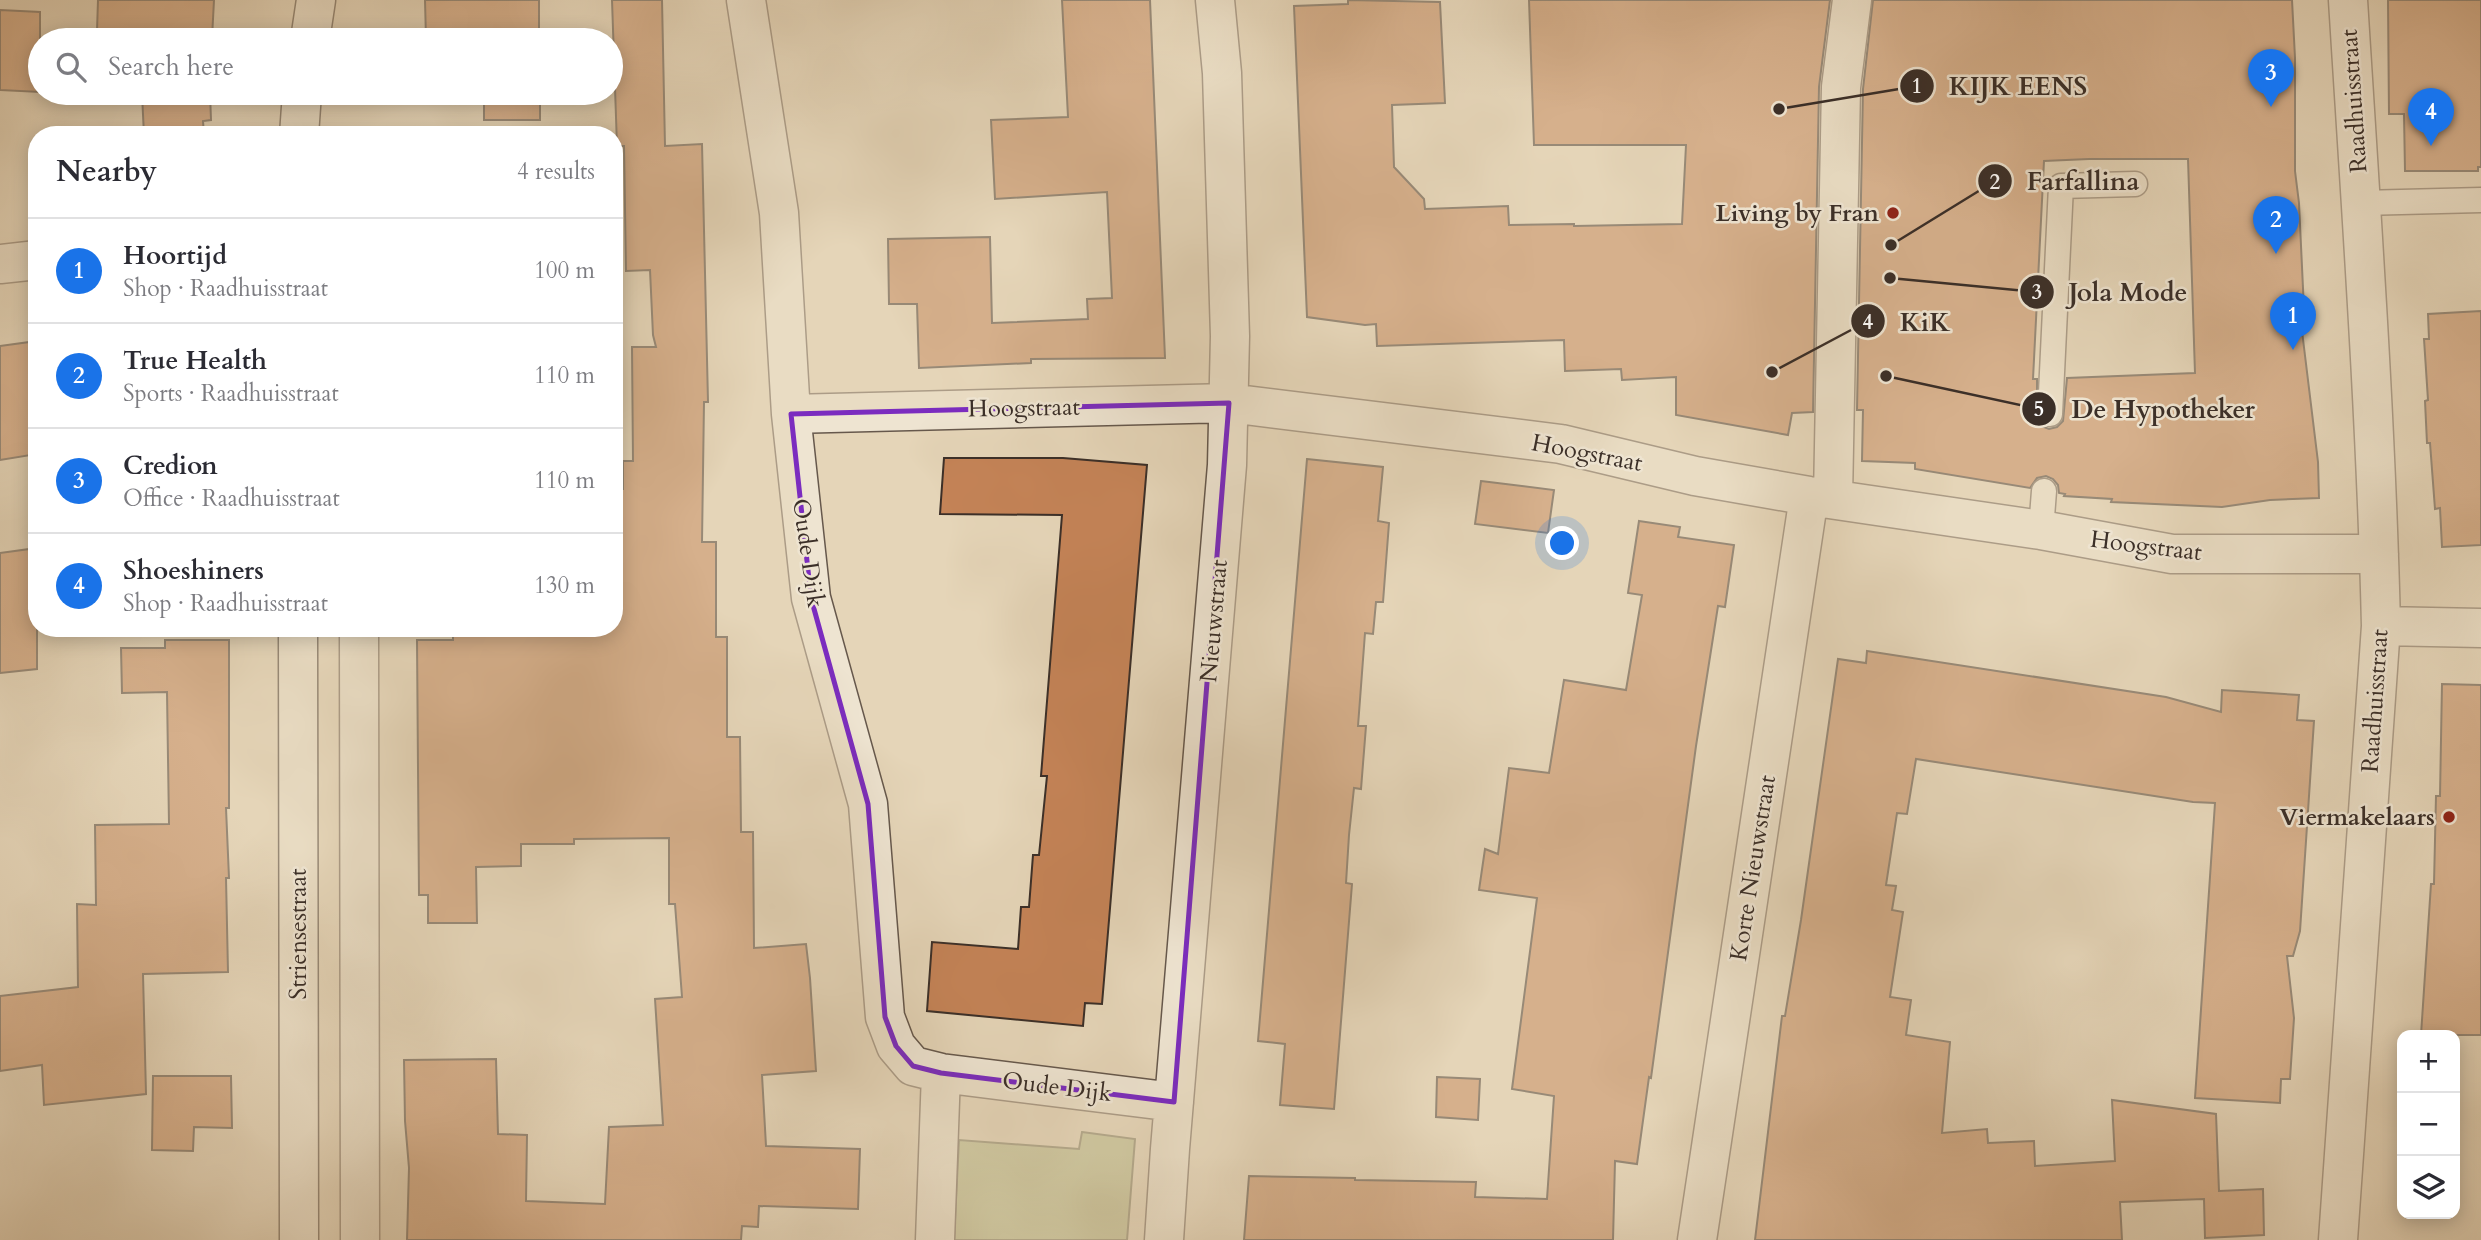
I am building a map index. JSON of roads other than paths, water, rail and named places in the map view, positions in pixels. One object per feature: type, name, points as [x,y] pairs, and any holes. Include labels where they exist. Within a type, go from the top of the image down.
[{"type":"street","points":[[312,28],[316,0]]},
{"type":"street","name":"Oude Dijk","points":[[746,0],[779,213],[790,414],[811,598],[868,804],[885,1017],[896,1046],[913,1066],[940,1073],[1174,1102]]},
{"type":"street","name":"Nieuwstraat","points":[[1164,1240],[1227,465],[1230,336],[1222,73],[1216,0]]},
{"type":"street","name":"Korte Nieuwstraat","points":[[1697,1240],[1821,497],[1841,87],[1852,0]]},
{"type":"street","name":"Raadhuisstraat","points":[[2338,1240],[2381,626],[2361,203],[2348,0]]},
{"type":"street","points":[[300,126],[301,105]]},
{"type":"street","points":[[0,264],[28,261]]},
{"type":"street","name":"Hoogstraat","points":[[790,414],[1229,403],[1561,444],[1695,476],[2041,530],[2172,554],[2379,554]]},
{"type":"street","points":[[2381,626],[2481,628]]},
{"type":"street","name":"Striensestraat","points":[[298,637],[299,1240]]},
{"type":"street","points":[[359,637],[360,1240]]},
{"type":"street","points":[[935,1240],[940,1073]]},
{"type":"lane","points":[[2050,414],[2061,186],[2135,184]]},
{"type":"lane","name":"Raadhuisstraat","points":[[2361,203],[2481,200]]},
{"type":"lane","points":[[2041,530],[2044,491]]},
{"type":"place","name":"Credion","points":[[2271,107]]},
{"type":"place","name":"KIJK EENS","points":[[1779,109]]},
{"type":"place","name":"Shoeshiners","points":[[2431,146]]},
{"type":"place","name":"Living by Fran","points":[[1893,213]]},
{"type":"place","name":"Farfallina","points":[[1891,245]]},
{"type":"place","name":"True Health","points":[[2276,254]]},
{"type":"place","name":"Jola Mode","points":[[1890,278]]},
{"type":"place","name":"Hoortijd","points":[[2293,350]]},
{"type":"place","name":"KiK","points":[[1772,372]]},
{"type":"place","name":"De Hypotheker","points":[[1886,376]]},
{"type":"place","name":"Viermakelaars","points":[[2449,817]]}]
